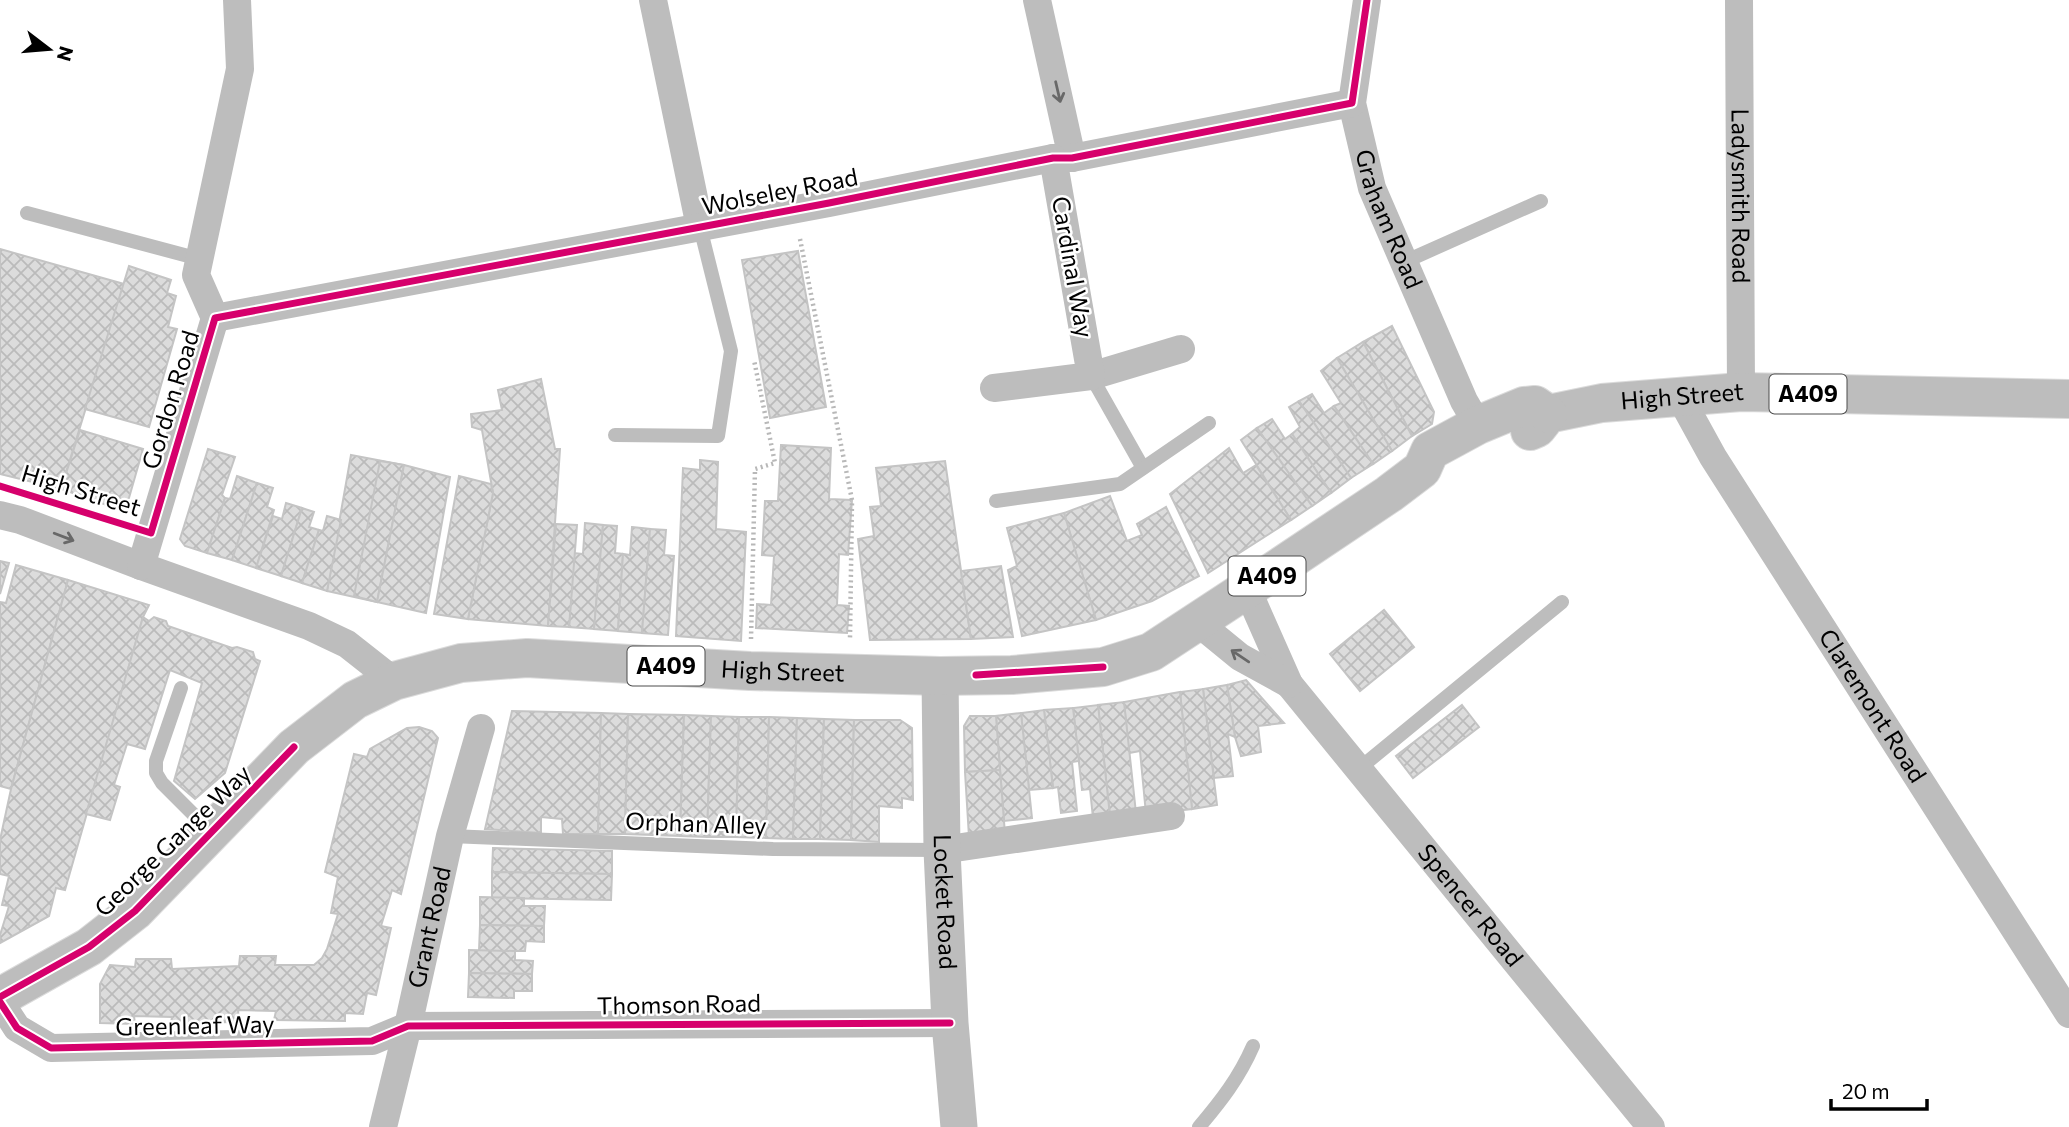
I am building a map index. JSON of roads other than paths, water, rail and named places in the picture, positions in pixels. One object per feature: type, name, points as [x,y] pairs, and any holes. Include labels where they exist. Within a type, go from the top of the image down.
[{"type":"main road","name":"High Street","points":[[1422,469],[1442,472],[1537,428],[1548,414],[1602,403],[1741,392],[2069,399]]},
{"type":"main road","name":"High Street","points":[[394,681],[461,663],[527,658],[750,671],[940,677],[1012,675],[1103,667],[1151,652],[1247,589],[1389,494],[1422,469],[1430,451],[1478,425],[1530,405],[1539,407],[1548,414]]},
{"type":"main road","name":"George Gange Way","points":[[0,999],[89,947],[126,918],[294,747],[355,700],[394,681]]},
{"type":"street","points":[[196,275],[240,69],[237,0]]},
{"type":"street","points":[[653,0],[700,227]]},
{"type":"street","name":"Graham Road","points":[[1367,0],[1352,103],[1372,188],[1478,425]]},
{"type":"street","name":"Ladysmith Road","points":[[1739,0],[1741,392]]},
{"type":"street","name":"Cardinal Way","points":[[1040,13],[1063,158],[1091,376]]},
{"type":"street","name":"Wolseley Road","points":[[215,318],[1352,103]]},
{"type":"street","name":"Gordon Road","points":[[141,566],[215,318],[196,275]]},
{"type":"street","points":[[994,388],[1091,376],[1181,349]]},
{"type":"street","name":"Claremont Road","points":[[1680,397],[1713,457],[2069,1014]]},
{"type":"street","name":"High Street","points":[[0,515],[309,626],[347,644],[394,681]]},
{"type":"street","name":"Spencer Road","points":[[1247,589],[1289,684],[1651,1127]]},
{"type":"street","name":"Spencer Road","points":[[1196,621],[1240,657],[1289,684]]},
{"type":"street","name":"Locket Road","points":[[940,677],[942,850],[950,1023],[959,1127]]},
{"type":"street","name":"Grant Road","points":[[383,1127],[450,836],[481,728]]},
{"type":"street","points":[[942,850],[1171,816]]},
{"type":"street","name":"Greenleaf Way","points":[[0,999],[17,1028],[51,1048],[372,1041],[408,1026]]},
{"type":"street","name":"Thomson Road","points":[[408,1026],[950,1023]]},
{"type":"lane","points":[[1404,262],[1541,201]]},
{"type":"lane","points":[[27,213],[192,257],[196,275]]},
{"type":"lane","points":[[615,435],[718,436],[731,351],[700,227]]},
{"type":"lane","points":[[1091,376],[1143,468]]},
{"type":"lane","points":[[996,501],[1120,484],[1209,423]]},
{"type":"lane","points":[[1360,768],[1563,602]]},
{"type":"lane","points":[[181,688],[156,761],[156,773],[162,783],[211,833]]},
{"type":"lane","name":"Orphan Alley","points":[[450,836],[773,849],[942,850]]},
{"type":"lane","points":[[1199,1127],[1228,1094],[1243,1070],[1253,1046]]}]
